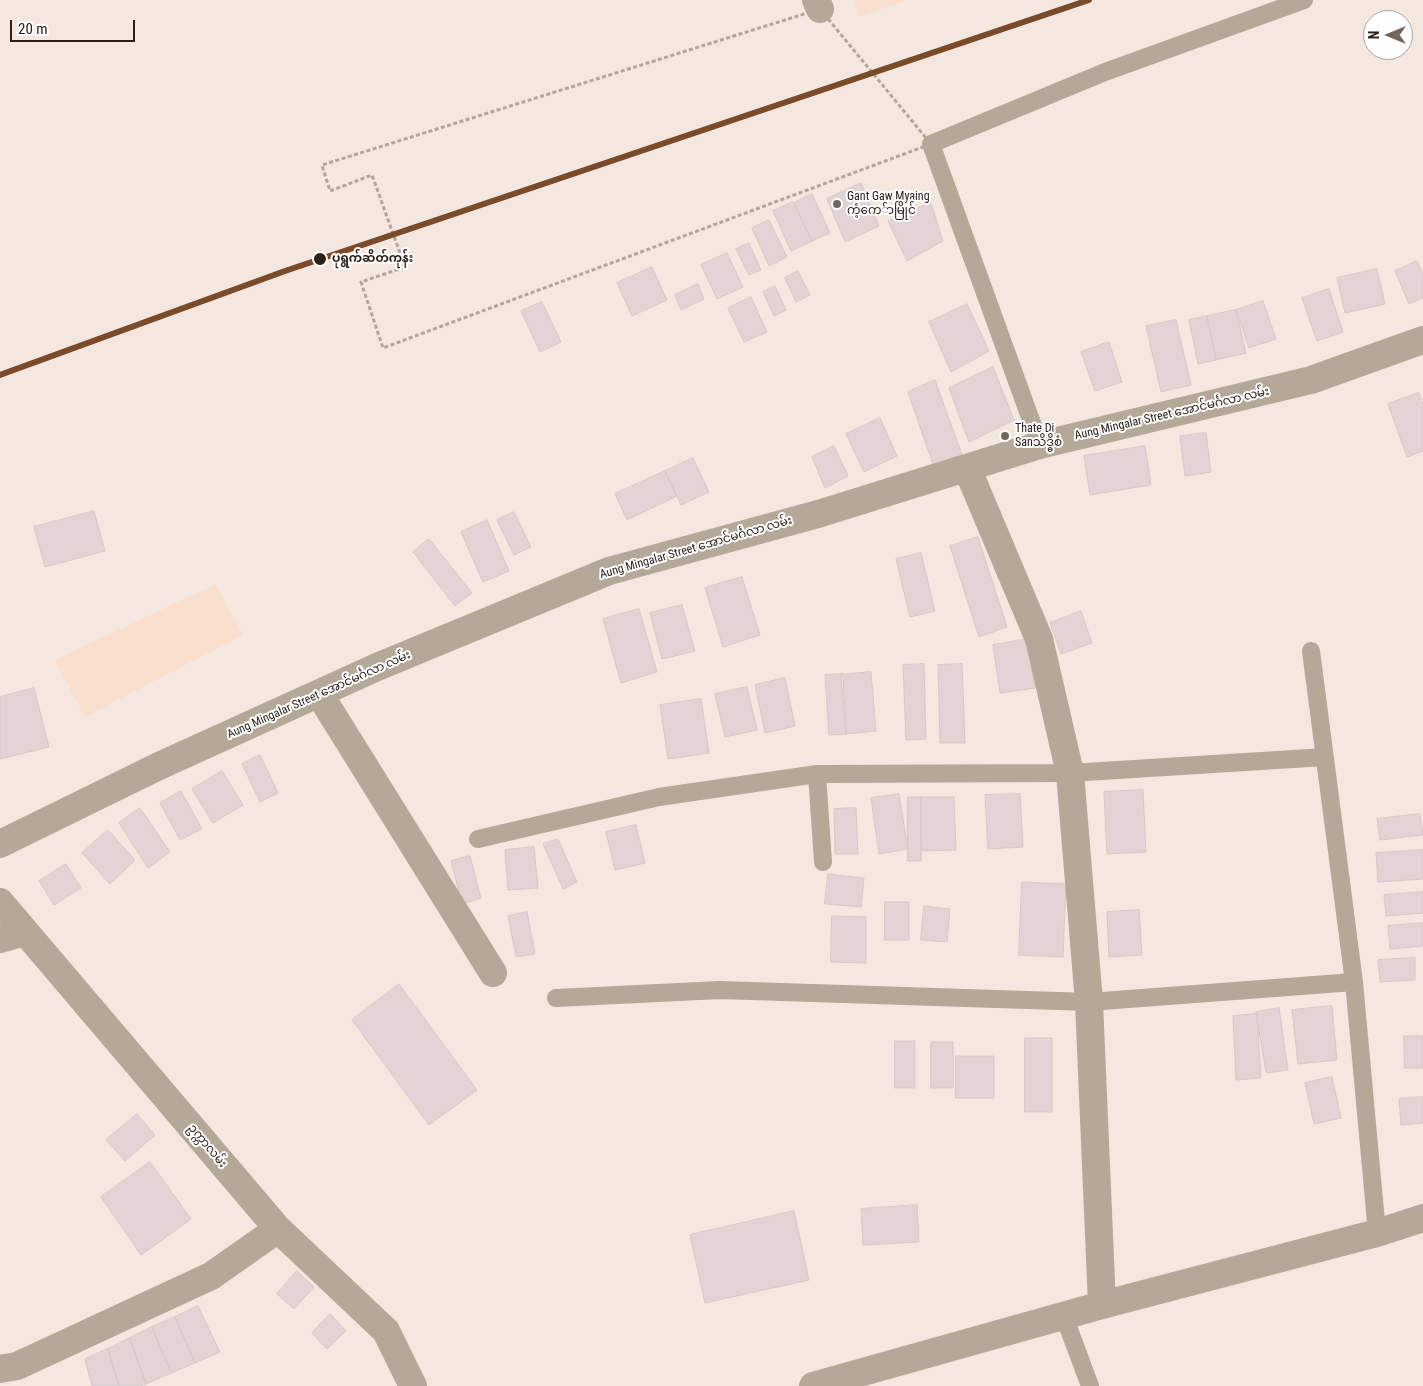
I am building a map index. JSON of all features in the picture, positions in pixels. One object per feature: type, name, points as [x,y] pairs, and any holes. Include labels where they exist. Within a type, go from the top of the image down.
[{"type":"street","name":"Aung Mingalar Street အောင်မင်္ဂလာ လမ်း","points":[[0,844],[159,766],[320,695],[377,667],[609,571],[818,514],[1040,445],[1311,380],[1423,340]]},
{"type":"street","points":[[967,468],[1038,639],[1070,773],[1089,1002],[1102,1305]]},
{"type":"street","points":[[320,695],[493,973]]},
{"type":"street","name":"ဥက္ကာလမ်း","points":[[0,902],[13,936],[278,1229],[386,1331],[413,1386]]},
{"type":"street","points":[[813,1386],[1102,1305],[1377,1233],[1423,1218]]},
{"type":"street","points":[[0,1369],[17,1366],[211,1276],[278,1229]]},
{"type":"lane","points":[[1040,445],[931,144],[1105,72],[1304,0]]},
{"type":"lane","points":[[1311,651],[1354,982],[1377,1233]]},
{"type":"lane","points":[[478,839],[659,796],[817,774],[1070,773],[1325,757]]},
{"type":"lane","points":[[817,774],[823,862]]},
{"type":"lane","points":[[556,998],[720,990],[1089,1002],[1354,982]]},
{"type":"lane","points":[[1064,1316],[1090,1386]]},
{"type":"path","points":[[818,5],[931,144],[383,348],[361,282],[405,267],[372,175],[330,191],[322,165],[818,5]]},
{"type":"shaded area","points":[[854,0],[907,0],[859,17]]},
{"type":"shaded area","points":[[216,584],[243,635],[85,717],[55,660]]},
{"type":"building","points":[[861,183],[879,226],[845,242],[827,199]]},
{"type":"building","points":[[812,194],[830,233],[812,241],[794,203]]},
{"type":"building","points":[[793,202],[812,241],[791,251],[773,211]]},
{"type":"building","points":[[931,203],[943,241],[907,261],[888,221]]},
{"type":"building","points":[[769,220],[787,257],[769,266],[752,228]]},
{"type":"building","points":[[749,243],[761,270],[749,275],[736,249]]},
{"type":"building","points":[[727,253],[743,287],[717,299],[701,265]]},
{"type":"building","points":[[1417,261],[1423,275],[1423,298],[1409,304],[1395,271]]},
{"type":"building","points":[[652,267],[667,300],[632,316],[617,283]]},
{"type":"building","points":[[1377,269],[1385,304],[1345,313],[1337,278]]},
{"type":"building","points":[[798,271],[810,295],[796,302],[785,278]]},
{"type":"building","points":[[698,284],[704,299],[681,310],[675,295]]},
{"type":"building","points":[[775,286],[786,310],[774,316],[763,292]]},
{"type":"building","points":[[1329,289],[1343,332],[1317,341],[1302,298]]},
{"type":"building","points":[[751,297],[767,332],[744,342],[728,308]]},
{"type":"building","points":[[1263,301],[1276,339],[1249,348],[1236,310]]},
{"type":"building","points":[[542,302],[561,342],[540,352],[521,311]]},
{"type":"building","points":[[967,304],[989,351],[951,372],[929,322]]},
{"type":"building","points":[[1236,310],[1246,353],[1216,360],[1207,316]]},
{"type":"building","points":[[1207,316],[1216,360],[1198,364],[1189,320]]},
{"type":"building","points":[[1176,320],[1191,385],[1161,392],[1146,326]]},
{"type":"building","points":[[1109,342],[1122,382],[1095,391],[1081,352]]},
{"type":"building","points":[[993,367],[1014,420],[969,442],[949,388]]},
{"type":"building","points":[[935,380],[965,463],[935,470],[908,392]]},
{"type":"building","points":[[1419,393],[1423,404],[1423,451],[1407,457],[1388,404]]},
{"type":"building","points":[[880,418],[897,456],[864,472],[846,434]]},
{"type":"building","points":[[1206,433],[1211,472],[1185,476],[1180,436]]},
{"type":"building","points":[[834,446],[848,476],[825,488],[812,457]]},
{"type":"building","points":[[1145,446],[1151,485],[1090,495],[1084,456]]},
{"type":"building","points":[[693,458],[709,492],[681,505],[665,471]]},
{"type":"building","points":[[665,471],[677,496],[627,520],[615,494]]},
{"type":"building","points":[[94,511],[105,551],[45,567],[34,527]]},
{"type":"building","points":[[514,512],[531,547],[514,555],[497,520]]},
{"type":"building","points":[[487,520],[509,571],[483,582],[461,532]]},
{"type":"building","points":[[978,537],[1007,627],[979,637],[950,546]]},
{"type":"building","points":[[429,539],[472,593],[455,606],[413,552]]},
{"type":"building","points":[[921,553],[935,611],[910,617],[896,559]]},
{"type":"building","points":[[742,577],[760,635],[723,647],[705,588]]},
{"type":"building","points":[[682,605],[695,651],[662,659],[650,613]]},
{"type":"building","points":[[639,609],[657,672],[621,683],[603,619]]},
{"type":"building","points":[[1081,611],[1092,643],[1061,654],[1050,623]]},
{"type":"building","points":[[1027,639],[1035,688],[1000,693],[993,645]]},
{"type":"building","points":[[924,664],[926,739],[906,740],[903,665]]},
{"type":"building","points":[[962,664],[965,743],[940,743],[938,665]]},
{"type":"building","points":[[871,672],[876,731],[846,734],[841,675]]},
{"type":"building","points":[[843,674],[846,734],[829,735],[825,675]]},
{"type":"building","points":[[785,678],[795,726],[765,733],[755,685]]},
{"type":"building","points":[[747,687],[757,730],[725,737],[715,694]]},
{"type":"building","points":[[34,688],[49,747],[0,759],[0,697]]},
{"type":"building","points":[[701,699],[709,753],[668,759],[660,705]]},
{"type":"building","points":[[260,755],[278,793],[260,802],[242,764]]},
{"type":"building","points":[[222,771],[243,805],[213,823],[192,789]]},
{"type":"building","points":[[1143,790],[1146,852],[1107,854],[1104,792]]},
{"type":"building","points":[[181,791],[202,829],[180,840],[160,803]]},
{"type":"building","points":[[899,794],[908,849],[879,854],[871,798]]},
{"type":"building","points":[[1020,794],[1023,847],[988,849],[985,795]]},
{"type":"building","points":[[908,797],[921,797],[921,861],[908,861]]},
{"type":"building","points":[[921,797],[954,797],[956,850],[922,851]]},
{"type":"building","points":[[140,808],[170,852],[148,868],[119,823]]},
{"type":"building","points":[[856,808],[858,854],[835,854],[834,809]]},
{"type":"building","points":[[1420,814],[1423,835],[1380,840],[1377,819]]},
{"type":"building","points":[[636,825],[645,863],[615,870],[606,832]]},
{"type":"building","points":[[108,830],[135,860],[110,884],[82,853]]},
{"type":"building","points":[[558,839],[577,882],[563,889],[543,844]]},
{"type":"building","points":[[534,847],[538,888],[508,890],[505,850]]},
{"type":"building","points":[[1423,850],[1423,879],[1378,882],[1376,853]]},
{"type":"building","points":[[470,856],[481,898],[462,904],[451,861]]},
{"type":"building","points":[[66,864],[81,888],[54,905],[39,881]]},
{"type":"building","points":[[828,874],[864,878],[861,907],[825,904]]},
{"type":"building","points":[[1022,882],[1066,884],[1063,957],[1019,955]]},
{"type":"building","points":[[1423,892],[1423,913],[1386,916],[1384,895]]},
{"type":"building","points":[[885,902],[909,902],[909,940],[885,940]]},
{"type":"building","points":[[924,906],[950,909],[947,942],[921,940]]},
{"type":"building","points":[[1139,910],[1142,955],[1109,957],[1107,912]]},
{"type":"building","points":[[527,912],[535,954],[516,957],[508,916]]},
{"type":"building","points":[[832,916],[866,917],[866,963],[831,962]]},
{"type":"building","points":[[1423,923],[1423,946],[1390,949],[1388,926]]},
{"type":"building","points":[[1415,958],[1415,980],[1380,982],[1378,960]]},
{"type":"building","points":[[399,984],[477,1090],[429,1125],[352,1020]]},
{"type":"building","points":[[1332,1006],[1337,1060],[1298,1064],[1292,1010]]},
{"type":"building","points":[[1279,1008],[1288,1070],[1266,1073],[1256,1012]]},
{"type":"building","points":[[1257,1014],[1261,1078],[1236,1080],[1233,1016]]},
{"type":"building","points":[[1404,1036],[1423,1036],[1423,1068],[1405,1068]]},
{"type":"building","points":[[1025,1038],[1052,1038],[1052,1112],[1025,1112]]},
{"type":"building","points":[[895,1041],[915,1041],[915,1088],[895,1088]]},
{"type":"building","points":[[931,1042],[953,1042],[953,1088],[931,1088]]},
{"type":"building","points":[[956,1056],[994,1056],[994,1098],[956,1098]]},
{"type":"building","points":[[1332,1077],[1341,1118],[1314,1124],[1305,1083]]},
{"type":"building","points":[[1423,1097],[1423,1123],[1401,1125],[1399,1099]]},
{"type":"building","points":[[137,1114],[155,1135],[125,1161],[106,1140]]},
{"type":"building","points":[[150,1162],[191,1219],[141,1255],[101,1197]]},
{"type":"building","points":[[917,1205],[919,1242],[863,1245],[861,1209]]},
{"type":"building","points":[[794,1211],[809,1280],[705,1303],[690,1235]]},
{"type":"building","points":[[297,1271],[314,1287],[294,1309],[277,1294]]},
{"type":"building","points":[[198,1306],[220,1352],[195,1363],[175,1317]]},
{"type":"building","points":[[330,1314],[346,1331],[327,1349],[312,1333]]},
{"type":"building","points":[[175,1317],[195,1363],[171,1373],[152,1327]]},
{"type":"building","points":[[152,1327],[171,1373],[146,1384],[130,1338]]},
{"type":"building","points":[[130,1338],[146,1384],[141,1386],[119,1386],[108,1349]]},
{"type":"building","points":[[108,1349],[119,1386],[92,1386],[85,1359]]},
{"type":"transit line","points":[[0,375],[285,271],[1089,0]]},
{"type":"place","name":"Gant Gaw Myaing ကံ့ကေ်ာမြိုင်","points":[[837,204]]},
{"type":"place","name":"ပုရွက်ဆိတ်ကုန်း","points":[[320,259]]},
{"type":"place","name":"Thate Di Sanသိဒ္ဓိစံ","points":[[1005,436]]}]
